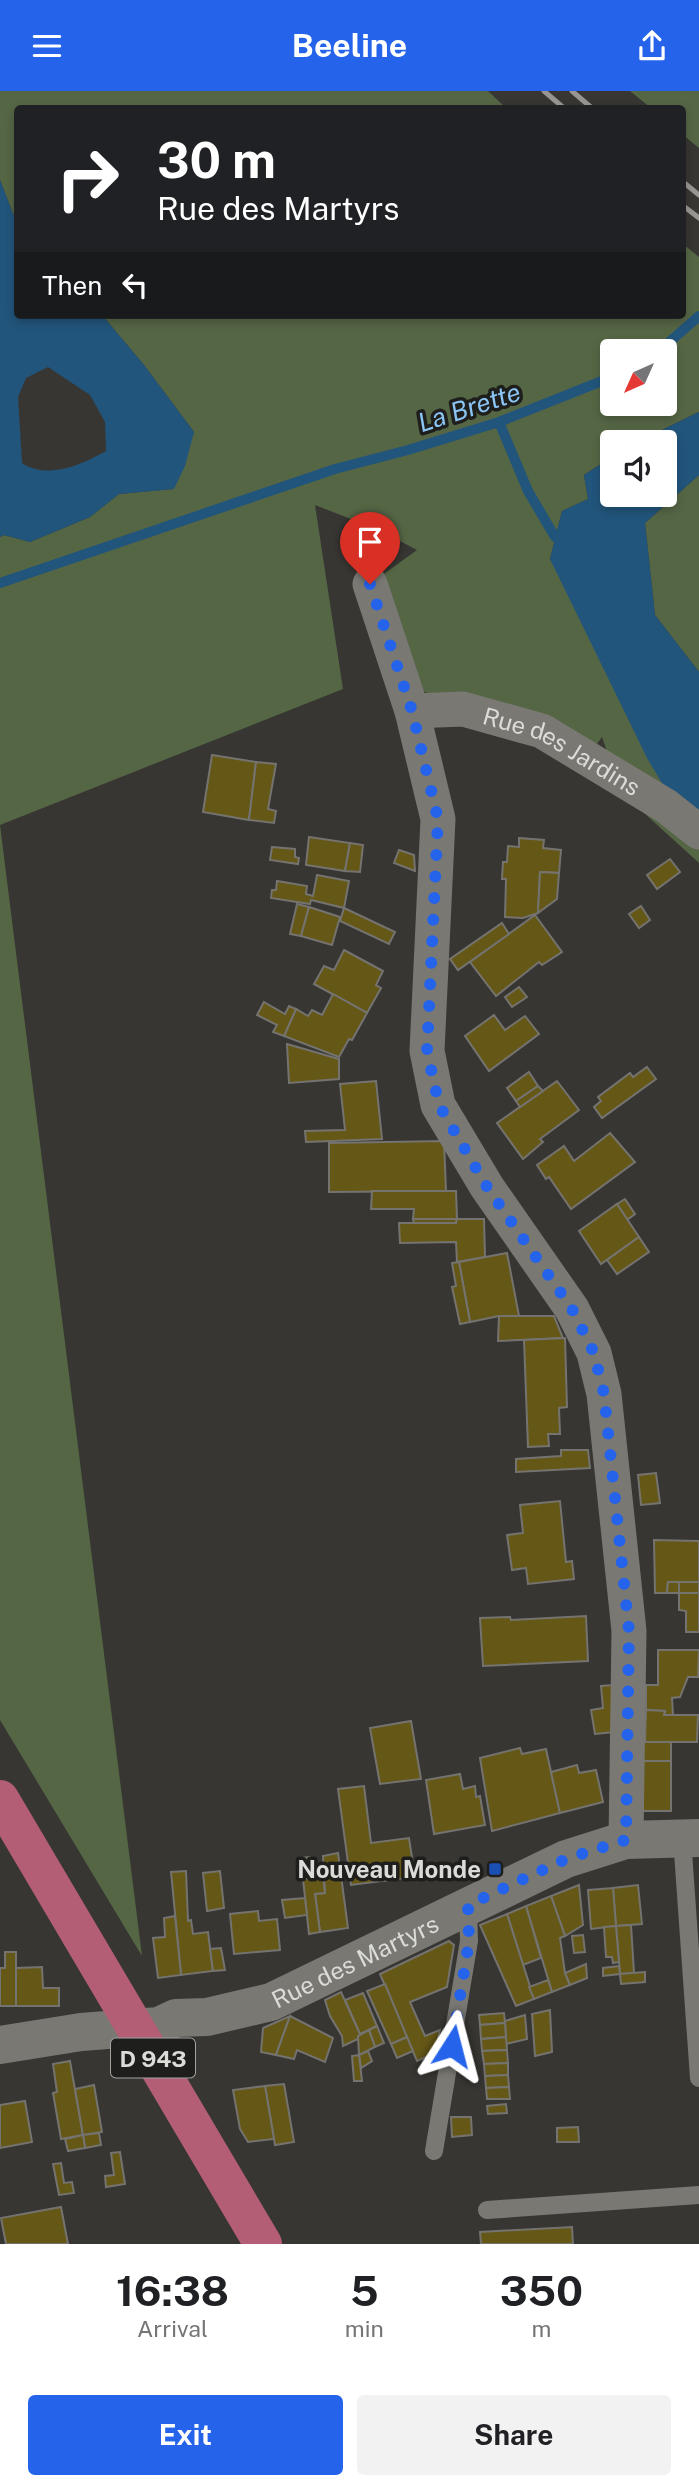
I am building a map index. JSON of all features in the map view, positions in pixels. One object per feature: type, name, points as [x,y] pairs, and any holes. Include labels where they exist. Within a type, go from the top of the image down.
[{"type":"main road","name":"D 943","points":[[0,1799],[262,2244]]},
{"type":"street","points":[[370,584],[412,711],[438,819],[427,1051],[439,1105],[487,1187],[572,1309],[594,1353],[604,1394],[629,1631],[626,1840]]},
{"type":"street","name":"Rue des Jardins","points":[[412,711],[463,709],[542,731],[666,806],[699,832]]},
{"type":"street","name":"Rue des Martyrs","points":[[0,2045],[81,2032],[159,2025],[176,2018],[207,2017],[271,2002],[566,1859],[626,1840],[691,1838]]},
{"type":"lane","points":[[691,1838],[699,2078]]},
{"type":"lane","points":[[434,2151],[469,1941],[468,1905]]},
{"type":"lane","points":[[487,2210],[699,2195]]},
{"type":"green space","points":[[0,91],[488,91],[503,105],[14,105],[14,216],[0,180]]},
{"type":"green space","points":[[630,91],[699,91],[699,148],[686,137],[686,105],[647,105]]},
{"type":"green space","points":[[686,246],[699,257],[699,412],[662,430],[600,430],[600,465],[584,475],[588,499],[562,511],[550,559],[699,815],[699,863],[621,792],[602,737],[587,758],[403,683],[370,584],[417,550],[379,530],[315,505],[343,689],[0,825],[0,537],[4,535],[30,542],[90,517],[119,494],[173,489],[194,432],[105,319],[686,319]]},
{"type":"green space","points":[[699,475],[699,672],[655,615],[645,523],[663,507],[677,507],[677,495]]},
{"type":"green space","points":[[0,825],[142,1956],[0,1720]]},
{"type":"water","points":[[0,180],[14,216],[14,319],[105,319],[194,432],[185,466],[174,489],[119,494],[90,517],[30,542],[4,535],[0,537]],"holes":[[[48,367],[90,395],[105,422],[106,451],[86,461],[53,470],[32,468],[22,463],[18,397],[26,378]]]},
{"type":"water","points":[[699,412],[699,475],[677,495],[677,430],[662,430]]},
{"type":"water","points":[[600,465],[600,507],[663,507],[645,523],[655,615],[699,672],[699,815],[672,800],[647,758],[550,559],[562,511],[588,499],[584,475]]},
{"type":"building","points":[[212,755],[256,762],[249,820],[203,812]]},
{"type":"building","points":[[256,762],[276,764],[268,809],[276,811],[274,823],[249,820]]},
{"type":"building","points":[[309,837],[350,843],[345,871],[306,865]]},
{"type":"building","points":[[519,838],[544,840],[543,848],[561,850],[559,873],[540,872],[538,913],[523,918],[505,917],[506,879],[502,879],[503,862],[507,862],[508,846],[519,847]]},
{"type":"building","points":[[350,843],[363,845],[360,872],[345,871]]},
{"type":"building","points":[[272,847],[295,849],[295,857],[299,858],[298,864],[270,860]]},
{"type":"building","points":[[399,850],[414,855],[415,871],[394,863]]},
{"type":"building","points":[[670,859],[680,872],[657,889],[647,875]]},
{"type":"building","points":[[540,872],[559,873],[557,899],[538,913]]},
{"type":"building","points":[[317,875],[349,881],[344,908],[311,900],[310,904],[271,898],[277,881],[307,886],[306,894],[313,896]]},
{"type":"building","points":[[297,904],[309,907],[301,936],[290,934]]},
{"type":"building","points":[[641,906],[650,920],[639,928],[629,914]]},
{"type":"building","points":[[309,907],[340,917],[332,945],[301,936]]},
{"type":"building","points":[[344,908],[395,932],[389,944],[340,921]]},
{"type":"building","points":[[535,915],[562,952],[542,965],[539,962],[496,996],[470,962]]},
{"type":"building","points":[[502,923],[509,934],[458,970],[450,959]]},
{"type":"building","points":[[344,950],[383,971],[376,985],[381,988],[367,1013],[314,984],[324,966],[334,970]]},
{"type":"building","points":[[519,987],[527,997],[512,1007],[505,997]]},
{"type":"building","points":[[333,994],[367,1013],[339,1057],[284,1036],[296,1009],[308,1016],[312,1010],[322,1015]]},
{"type":"building","points":[[264,1002],[285,1014],[289,1006],[296,1009],[284,1036],[273,1032],[277,1025],[257,1015]]},
{"type":"building","points":[[494,1015],[505,1030],[525,1016],[539,1034],[489,1071],[465,1036]]},
{"type":"building","points":[[287,1044],[339,1059],[339,1079],[289,1083]]},
{"type":"building","points":[[647,1067],[656,1079],[602,1118],[594,1107],[601,1101],[598,1097],[630,1073],[633,1077]]},
{"type":"building","points":[[529,1072],[538,1086],[516,1101],[507,1088]]},
{"type":"building","points":[[376,1081],[382,1139],[306,1142],[305,1131],[345,1130],[340,1084]]},
{"type":"building","points":[[557,1081],[579,1110],[540,1139],[543,1142],[523,1159],[497,1123]]},
{"type":"building","points":[[538,1086],[543,1091],[520,1107],[516,1101]]},
{"type":"building","points":[[610,1133],[635,1162],[571,1209],[549,1177],[546,1179],[537,1165],[564,1146],[574,1161]]},
{"type":"building","points":[[444,1141],[446,1191],[329,1192],[329,1143]]},
{"type":"building","points":[[372,1191],[456,1191],[457,1219],[413,1219],[414,1209],[371,1209]]},
{"type":"building","points":[[625,1199],[635,1214],[627,1220],[617,1204]]},
{"type":"building","points":[[617,1204],[639,1237],[601,1264],[579,1231]]},
{"type":"building","points":[[413,1219],[457,1219],[456,1223],[414,1224]]},
{"type":"building","points":[[457,1219],[484,1219],[485,1257],[457,1262],[456,1242],[400,1243],[399,1223],[456,1223]]},
{"type":"building","points":[[639,1237],[649,1252],[617,1274],[607,1260]]},
{"type":"building","points":[[507,1253],[519,1316],[499,1316],[470,1322],[459,1262]]},
{"type":"building","points":[[459,1262],[470,1322],[460,1324],[452,1287],[456,1286],[452,1263]]},
{"type":"building","points":[[499,1316],[554,1316],[563,1338],[498,1341]]},
{"type":"building","points":[[565,1338],[567,1407],[559,1408],[560,1434],[548,1434],[549,1446],[528,1447],[524,1340]]},
{"type":"building","points":[[561,1450],[588,1450],[590,1468],[516,1472],[516,1459],[561,1456]]},
{"type":"building","points":[[656,1473],[660,1503],[641,1505],[638,1475]]},
{"type":"building","points":[[560,1501],[566,1562],[572,1561],[574,1579],[528,1584],[526,1568],[512,1570],[507,1535],[523,1533],[520,1505]]},
{"type":"building","points":[[654,1540],[699,1541],[699,1582],[668,1582],[667,1593],[655,1593]]},
{"type":"building","points":[[668,1582],[679,1582],[679,1593],[667,1593]]},
{"type":"building","points":[[679,1582],[699,1582],[699,1593],[679,1593]]},
{"type":"building","points":[[679,1593],[699,1593],[699,1632],[686,1632],[686,1611],[679,1610]]},
{"type":"building","points":[[586,1616],[588,1661],[483,1666],[480,1618],[510,1617],[511,1620]]},
{"type":"building","points":[[658,1650],[699,1650],[698,1677],[688,1677],[680,1697],[672,1698],[673,1715],[664,1715],[665,1711],[646,1710],[646,1685],[658,1685]]},
{"type":"building","points":[[614,1685],[614,1732],[595,1734],[591,1710],[603,1708],[601,1686]]},
{"type":"building","points":[[646,1710],[665,1711],[664,1715],[698,1715],[697,1742],[645,1742]]},
{"type":"building","points":[[411,1721],[421,1779],[380,1784],[370,1728]]},
{"type":"building","points":[[643,1742],[671,1742],[671,1761],[643,1761]]},
{"type":"building","points":[[520,1748],[522,1754],[546,1749],[560,1813],[492,1831],[480,1758]]},
{"type":"building","points":[[643,1761],[671,1761],[671,1811],[643,1811]]},
{"type":"building","points":[[577,1765],[579,1773],[596,1770],[603,1802],[560,1813],[551,1772]]},
{"type":"building","points":[[460,1774],[463,1789],[475,1786],[476,1797],[480,1796],[485,1825],[434,1834],[426,1780]]},
{"type":"building","points":[[364,1786],[371,1843],[409,1838],[415,1877],[351,1885],[338,1789]]},
{"type":"building","points":[[338,1853],[348,1928],[320,1932],[315,1894],[325,1893],[323,1856]]},
{"type":"building","points":[[310,1857],[313,1878],[303,1879],[300,1858]]},
{"type":"building","points":[[186,1871],[188,1921],[191,1920],[193,1934],[208,1932],[213,1971],[181,1975],[171,1872]]},
{"type":"building","points":[[220,1871],[224,1908],[207,1911],[203,1873]]},
{"type":"building","points":[[323,1876],[325,1893],[315,1894],[320,1932],[309,1934],[303,1879]]},
{"type":"building","points":[[579,1885],[583,1925],[565,1936],[551,1896]]},
{"type":"building","points":[[638,1885],[642,1924],[616,1926],[613,1888]]},
{"type":"building","points":[[613,1888],[616,1926],[591,1929],[588,1890]]},
{"type":"building","points":[[551,1896],[565,1936],[560,1938],[565,1973],[570,1985],[552,1992],[526,1906]]},
{"type":"building","points":[[305,1898],[307,1915],[285,1918],[282,1900]]},
{"type":"building","points":[[526,1906],[541,1958],[523,1965],[507,1914]]},
{"type":"building","points":[[258,1911],[259,1921],[277,1919],[280,1950],[234,1954],[230,1914]]},
{"type":"building","points":[[507,1914],[534,1999],[516,2006],[480,1925]]},
{"type":"building","points":[[175,1916],[181,1975],[158,1978],[153,1938],[165,1937],[164,1918]]},
{"type":"building","points":[[631,1925],[634,1973],[620,1974],[616,1926]]},
{"type":"building","points":[[616,1926],[619,1962],[613,1963],[612,1957],[606,1957],[604,1927]]},
{"type":"building","points":[[583,1935],[585,1952],[574,1953],[572,1936]]},
{"type":"building","points":[[449,1941],[454,1945],[447,1987],[410,2002],[425,2036],[440,2030],[435,2053],[417,2061],[380,1974]]},
{"type":"building","points":[[221,1948],[225,1970],[213,1971],[210,1949]]},
{"type":"building","points":[[5,1952],[16,1952],[16,2006],[0,2006],[0,1968],[5,1968]]},
{"type":"building","points":[[586,1964],[587,1978],[570,1985],[565,1973]]},
{"type":"building","points":[[619,1966],[620,1974],[603,1976],[603,1968]]},
{"type":"building","points":[[42,1967],[43,1988],[59,1988],[59,2006],[16,2006],[16,1968]]},
{"type":"building","points":[[645,1972],[645,1982],[621,1984],[620,1974]]},
{"type":"building","points":[[548,1980],[552,1992],[534,1999],[529,1987]]},
{"type":"building","points":[[385,1984],[407,2037],[391,2044],[367,1991]]},
{"type":"building","points":[[341,1992],[360,2034],[358,2039],[343,2046],[342,2036],[330,2016],[325,2000]]},
{"type":"building","points":[[363,1993],[377,2026],[360,2034],[345,2000]]},
{"type":"building","points":[[550,2010],[552,2052],[535,2056],[532,2014]]},
{"type":"building","points":[[504,2013],[505,2023],[480,2025],[479,2015]]},
{"type":"building","points":[[525,2015],[527,2039],[506,2044],[505,2021]]},
{"type":"building","points":[[290,2016],[276,2055],[261,2052],[263,2028]]},
{"type":"building","points":[[290,2016],[333,2038],[325,2062],[297,2050],[294,2059],[276,2055]]},
{"type":"building","points":[[505,2023],[506,2037],[481,2039],[480,2025]]},
{"type":"building","points":[[377,2026],[384,2043],[375,2047],[369,2030]]},
{"type":"building","points":[[369,2030],[375,2047],[359,2055],[358,2036]]},
{"type":"building","points":[[407,2037],[413,2051],[397,2058],[391,2044]]},
{"type":"building","points":[[506,2037],[507,2050],[482,2051],[481,2039]]},
{"type":"building","points":[[507,2050],[508,2063],[484,2064],[482,2051]]},
{"type":"building","points":[[368,2051],[372,2061],[361,2068],[359,2055]]},
{"type":"building","points":[[359,2055],[362,2081],[354,2081],[352,2056]]},
{"type":"building","points":[[70,2061],[83,2135],[61,2139],[53,2093],[57,2092],[53,2064]]},
{"type":"building","points":[[508,2063],[508,2075],[485,2076],[484,2064]]},
{"type":"building","points":[[508,2075],[509,2087],[486,2088],[485,2076]]},
{"type":"building","points":[[284,2084],[294,2142],[275,2145],[265,2086]]},
{"type":"building","points":[[94,2085],[102,2132],[83,2135],[75,2089]]},
{"type":"building","points":[[265,2086],[274,2139],[248,2142],[240,2129],[233,2090]]},
{"type":"building","points":[[509,2087],[510,2099],[487,2099],[486,2088]]},
{"type":"building","points":[[25,2101],[32,2142],[0,2148],[0,2105]]},
{"type":"building","points":[[506,2104],[507,2113],[488,2114],[487,2106]]},
{"type":"building","points":[[451,2117],[471,2117],[472,2135],[452,2137]]},
{"type":"building","points":[[578,2127],[579,2142],[557,2142],[557,2128]]},
{"type":"building","points":[[99,2133],[101,2145],[85,2148],[83,2135]]},
{"type":"building","points":[[83,2135],[85,2148],[68,2151],[65,2139]]},
{"type":"building","points":[[120,2152],[125,2184],[106,2187],[105,2176],[114,2175],[111,2153]]},
{"type":"building","points":[[61,2163],[64,2183],[72,2182],[74,2193],[59,2195],[53,2164]]},
{"type":"building","points":[[61,2207],[68,2244],[6,2244],[1,2218]]},
{"type":"building","points":[[572,2227],[573,2244],[481,2244],[480,2232]]},
{"type":"waterway","name":"La Brette","points":[[673,339],[699,316]]},
{"type":"waterway","points":[[0,583],[335,469],[499,422],[600,382]]},
{"type":"waterway","points":[[499,422],[528,491],[555,537]]},
{"type":"railway","points":[[544,91],[560,105]]},
{"type":"railway","points":[[572,91],[588,105]]},
{"type":"railway","points":[[686,184],[699,195]]},
{"type":"railway","points":[[686,208],[699,218]]},
{"type":"place","name":"Nouveau Monde","points":[[495,1869]]},
{"type":"route","points":[[370,584],[412,711],[438,819],[427,1051],[439,1105],[487,1187],[572,1309],[594,1353],[604,1394],[629,1631],[626,1840],[566,1859],[468,1905],[469,1941],[452,2046]]}]
